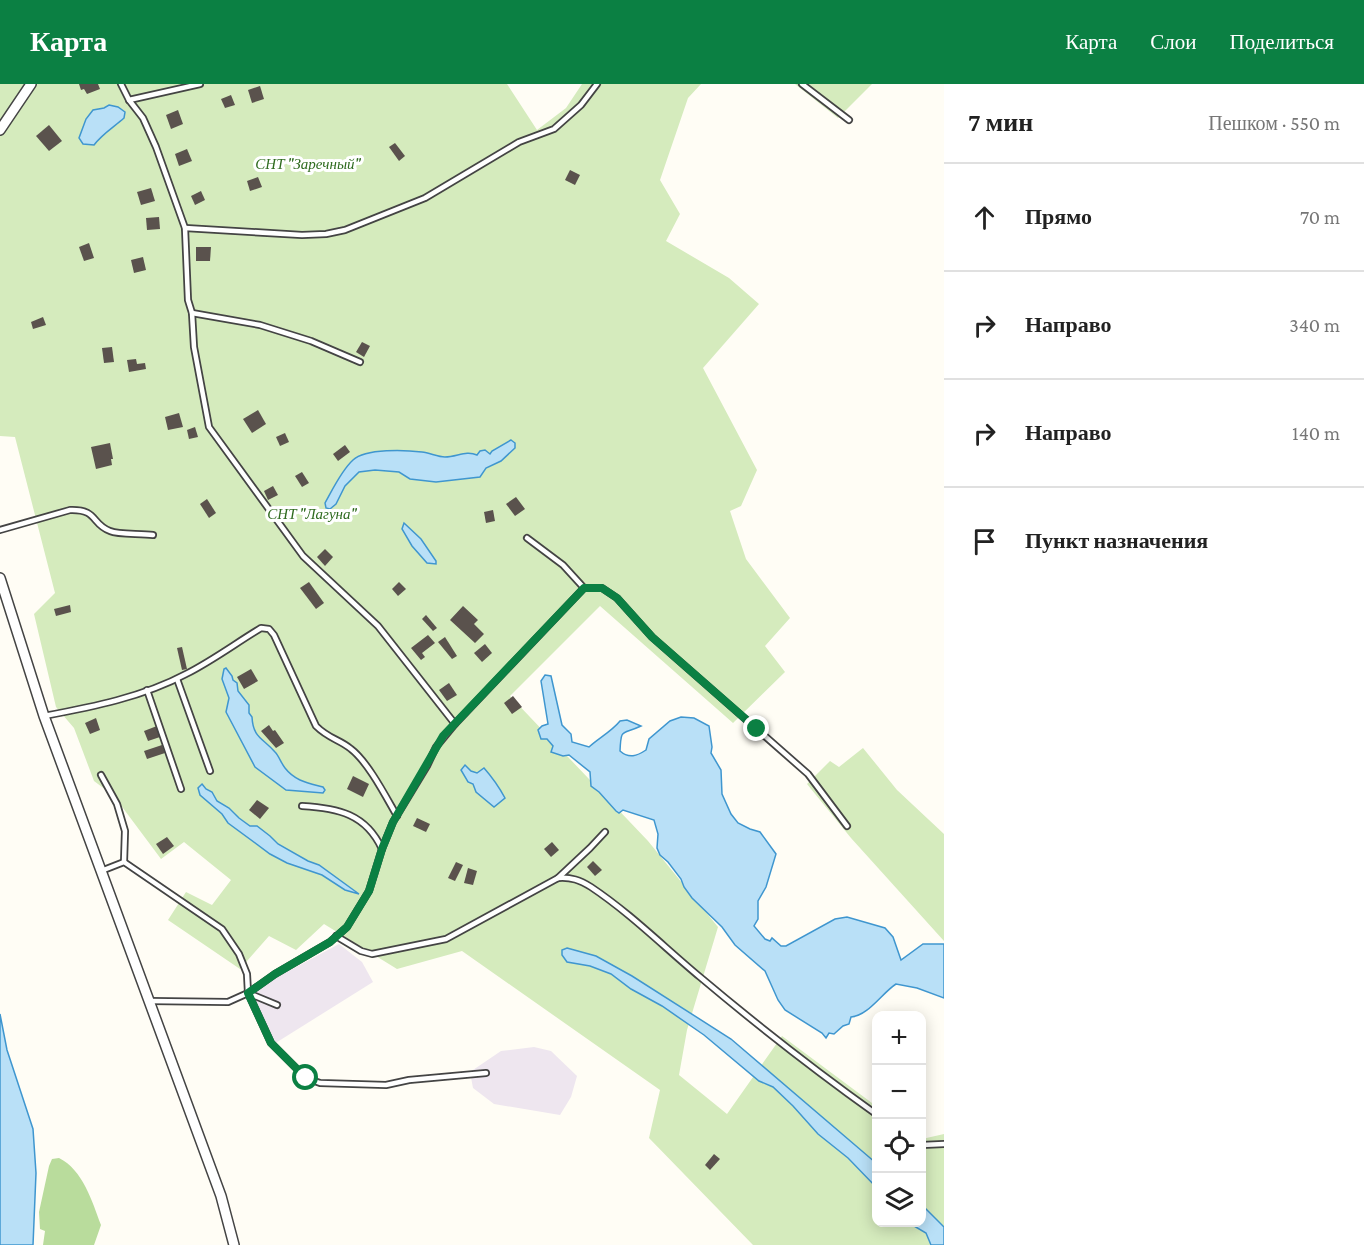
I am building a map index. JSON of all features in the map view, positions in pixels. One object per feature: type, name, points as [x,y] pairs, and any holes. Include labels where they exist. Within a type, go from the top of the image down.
[{"type":"street","points":[[0,130],[31,84]]},
{"type":"street","points":[[0,578],[44,716],[221,1196],[235,1244]]},
{"type":"lane","points":[[122,84],[156,147],[185,228],[188,300],[192,313],[194,346],[205,413],[213,434],[303,556],[378,626],[456,723]]},
{"type":"lane","points":[[129,100],[200,84]]},
{"type":"lane","points":[[185,228],[302,234],[326,234],[345,230],[425,198],[519,142],[554,129],[581,105],[597,84]]},
{"type":"lane","points":[[802,84],[849,120]]},
{"type":"lane","points":[[192,313],[260,325],[311,341],[360,362]]},
{"type":"lane","points":[[0,530],[70,510],[80,510],[92,514],[111,532],[153,535]]},
{"type":"lane","points":[[527,538],[563,565],[584,588]]},
{"type":"lane","points":[[150,1001],[228,1002],[248,993],[347,927],[369,891],[382,849],[397,816],[436,747],[584,588],[602,588],[617,598],[652,637],[808,774],[848,826]]},
{"type":"lane","points":[[44,716],[84,708],[177,679],[261,628],[269,629],[274,634],[316,726],[326,736],[351,749],[363,761],[397,816]]},
{"type":"lane","points":[[177,679],[210,771]]},
{"type":"lane","points":[[147,690],[182,789]]},
{"type":"lane","points":[[101,775],[117,804],[125,831],[124,862]]},
{"type":"lane","points":[[302,806],[319,807],[357,818],[375,834],[382,849]]},
{"type":"lane","points":[[336,936],[361,951],[372,954],[446,939],[558,878],[605,832]]},
{"type":"lane","points":[[101,871],[124,862]]},
{"type":"lane","points":[[124,862],[222,929],[239,954],[247,974],[248,993],[271,1043],[306,1078],[320,1083],[386,1085],[409,1080],[486,1073]]},
{"type":"lane","points":[[558,878],[570,877],[580,880],[600,893],[716,991],[872,1111]]},
{"type":"lane","points":[[248,993],[277,1005]]},
{"type":"lane","points":[[926,1145],[944,1144]]},
{"type":"shaded area","points":[[339,944],[362,962],[373,982],[274,1044],[248,993]]},
{"type":"shaded area","points":[[534,1047],[551,1051],[577,1076],[571,1097],[560,1115],[494,1104],[473,1088],[470,1072],[501,1051]]},
{"type":"green space","name":"СНТ \"Лагуна\"","points":[[0,84],[507,84],[537,130],[566,108],[582,84],[701,84],[688,98],[660,180],[680,214],[666,241],[729,278],[759,304],[703,368],[757,470],[741,506],[730,511],[746,559],[790,618],[765,646],[785,672],[733,723],[600,606],[510,696],[648,841],[718,927],[687,1030],[679,1075],[727,1114],[782,1036],[872,1103],[872,1227],[926,1227],[926,1138],[944,1134],[944,1245],[753,1245],[649,1138],[660,1090],[462,951],[397,969],[324,924],[296,950],[269,936],[240,969],[168,920],[186,892],[212,905],[231,880],[184,842],[161,859],[114,796],[94,781],[74,728],[56,707],[34,614],[55,593],[15,437],[0,436]]},
{"type":"green space","points":[[795,84],[872,84],[838,118]]},
{"type":"green space","points":[[863,748],[897,790],[944,834],[944,941],[851,838],[807,784],[830,761],[839,767]]},
{"type":"green space","points":[[59,1158],[67,1163],[80,1178],[94,1206],[101,1225],[94,1245],[43,1245],[45,1231],[40,1229],[39,1212],[49,1166],[52,1159]]},
{"type":"water","points":[[109,105],[125,112],[124,118],[94,145],[83,144],[79,138],[86,119],[93,110]]},
{"type":"water","points":[[511,440],[515,443],[515,448],[501,461],[486,468],[480,477],[436,482],[410,479],[399,472],[375,470],[359,472],[345,486],[336,504],[330,509],[326,508],[325,503],[349,464],[367,453],[397,450],[445,457],[465,453],[477,455],[480,451],[485,450],[490,454]]},
{"type":"water","points":[[404,523],[421,539],[436,564],[427,563],[412,546],[402,529]]},
{"type":"water","points":[[226,668],[237,683],[238,691],[249,705],[254,729],[259,737],[271,747],[293,776],[323,787],[325,790],[323,793],[286,790],[255,767],[226,712],[229,698],[222,679]]},
{"type":"water","points":[[545,675],[551,676],[562,725],[571,734],[572,742],[589,747],[620,721],[627,720],[641,726],[624,733],[621,738],[620,751],[633,756],[646,750],[649,739],[670,721],[681,717],[694,718],[709,726],[711,753],[721,770],[722,794],[731,814],[738,823],[760,832],[776,854],[766,887],[758,901],[758,919],[754,926],[765,939],[770,941],[772,938],[781,946],[786,946],[835,919],[847,917],[885,928],[893,937],[901,960],[923,944],[944,944],[944,998],[917,988],[896,984],[863,1013],[851,1017],[849,1024],[834,1034],[829,1033],[826,1038],[822,1033],[785,1010],[765,971],[735,945],[722,927],[692,898],[681,879],[660,855],[654,820],[623,810],[619,813],[616,811],[591,786],[590,772],[569,755],[563,756],[551,752],[553,746],[547,739],[541,739],[538,730],[548,724],[541,681]]},
{"type":"water","points":[[465,765],[477,773],[484,768],[505,798],[494,807],[476,792],[473,784],[468,782],[461,770]]},
{"type":"water","points":[[202,784],[212,792],[217,801],[250,826],[257,826],[278,844],[319,865],[359,894],[345,890],[322,875],[287,863],[270,854],[228,823],[222,814],[200,795],[198,788]]},
{"type":"water","points":[[567,948],[596,956],[632,976],[731,1039],[872,1160],[872,1183],[848,1158],[818,1134],[773,1087],[759,1081],[704,1035],[611,974],[590,966],[567,962],[562,955],[562,950]]},
{"type":"water","points":[[0,1014],[7,1050],[33,1129],[36,1173],[33,1245],[0,1245]]},
{"type":"water","points":[[926,1209],[944,1227],[944,1245],[931,1245],[926,1233],[916,1227],[926,1227]]},
{"type":"building","points":[[79,84],[98,84],[100,89],[87,94],[84,89],[81,90]]},
{"type":"building","points":[[260,86],[264,99],[252,103],[248,90]]},
{"type":"building","points":[[231,95],[235,105],[225,108],[221,99]]},
{"type":"building","points":[[178,110],[183,124],[171,129],[166,115]]},
{"type":"building","points":[[49,125],[62,141],[49,151],[36,136]]},
{"type":"building","points":[[395,143],[405,156],[399,161],[389,147]]},
{"type":"building","points":[[187,149],[192,161],[179,166],[175,154]]},
{"type":"building","points":[[570,170],[580,175],[575,185],[565,180]]},
{"type":"building","points":[[258,177],[262,187],[250,191],[247,181]]},
{"type":"building","points":[[151,188],[155,201],[141,205],[137,192]]},
{"type":"building","points":[[201,191],[205,200],[195,205],[191,196]]},
{"type":"building","points":[[159,217],[160,229],[147,230],[146,218]]},
{"type":"building","points":[[89,243],[94,258],[84,261],[79,247]]},
{"type":"building","points":[[196,247],[211,247],[210,261],[196,261]]},
{"type":"building","points":[[143,257],[146,270],[134,273],[131,260]]},
{"type":"building","points":[[43,317],[46,325],[33,329],[31,322]]},
{"type":"building","points":[[362,342],[370,346],[364,357],[356,352]]},
{"type":"building","points":[[112,347],[114,362],[104,363],[102,348]]},
{"type":"building","points":[[136,359],[137,364],[145,363],[146,369],[129,372],[127,360]]},
{"type":"building","points":[[258,410],[266,424],[252,433],[243,419]]},
{"type":"building","points":[[179,413],[183,427],[168,430],[165,417]]},
{"type":"building","points":[[195,427],[198,437],[189,439],[187,430]]},
{"type":"building","points":[[285,433],[289,442],[280,446],[276,437]]},
{"type":"building","points":[[110,443],[112,465],[96,469],[91,447]]},
{"type":"building","points":[[345,445],[350,452],[338,461],[333,454]]},
{"type":"building","points":[[302,472],[309,483],[302,487],[295,476]]},
{"type":"building","points":[[273,486],[278,495],[268,500],[264,491]]},
{"type":"building","points":[[516,497],[525,509],[515,516],[506,504]]},
{"type":"building","points":[[207,499],[216,513],[209,518],[200,504]]},
{"type":"building","points":[[493,510],[495,521],[486,523],[484,512]]},
{"type":"building","points":[[325,549],[333,557],[325,566],[317,557]]},
{"type":"building","points":[[309,582],[324,603],[316,609],[300,588]]},
{"type":"building","points":[[399,582],[406,589],[398,596],[392,589]]},
{"type":"building","points":[[70,605],[71,612],[56,616],[54,609]]},
{"type":"building","points":[[463,606],[478,620],[474,624],[484,634],[475,643],[450,620]]},
{"type":"building","points":[[426,615],[437,628],[433,631],[422,619]]},
{"type":"building","points":[[428,635],[435,643],[422,653],[425,657],[421,660],[411,648]]},
{"type":"building","points":[[445,637],[457,656],[452,659],[438,642]]},
{"type":"building","points":[[485,644],[492,653],[482,662],[474,653]]},
{"type":"building","points":[[182,647],[187,669],[182,670],[177,648]]},
{"type":"building","points":[[251,669],[258,681],[244,689],[237,677]]},
{"type":"building","points":[[449,683],[457,695],[447,701],[439,690]]},
{"type":"building","points":[[513,696],[522,707],[512,714],[504,703]]},
{"type":"building","points":[[96,718],[100,730],[90,734],[85,723]]},
{"type":"building","points":[[269,725],[284,743],[276,748],[261,731]]},
{"type":"building","points":[[157,726],[160,737],[148,741],[144,731]]},
{"type":"building","points":[[162,745],[165,753],[147,759],[144,751]]},
{"type":"building","points":[[353,776],[369,784],[363,797],[347,789]]},
{"type":"building","points":[[257,800],[269,808],[260,819],[249,810]]},
{"type":"building","points":[[417,818],[430,824],[426,832],[413,826]]},
{"type":"building","points":[[167,837],[174,846],[163,854],[156,844]]},
{"type":"building","points":[[552,842],[559,850],[551,857],[544,849]]},
{"type":"building","points":[[593,861],[602,870],[595,876],[587,867]]},
{"type":"building","points":[[456,862],[463,865],[455,881],[448,878]]},
{"type":"building","points":[[468,868],[477,871],[473,885],[464,883]]},
{"type":"building","points":[[714,1154],[720,1159],[710,1170],[705,1165]]},
{"type":"route","points":[[306,1078],[271,1043],[248,993],[275,974],[330,942],[347,927],[369,891],[393,822],[443,736],[584,588],[602,588],[617,598],[652,637],[729,707],[757,729]]},
{"type":"park label","name":"СНТ \"Заречный\"","points":[[308,164]]}]
